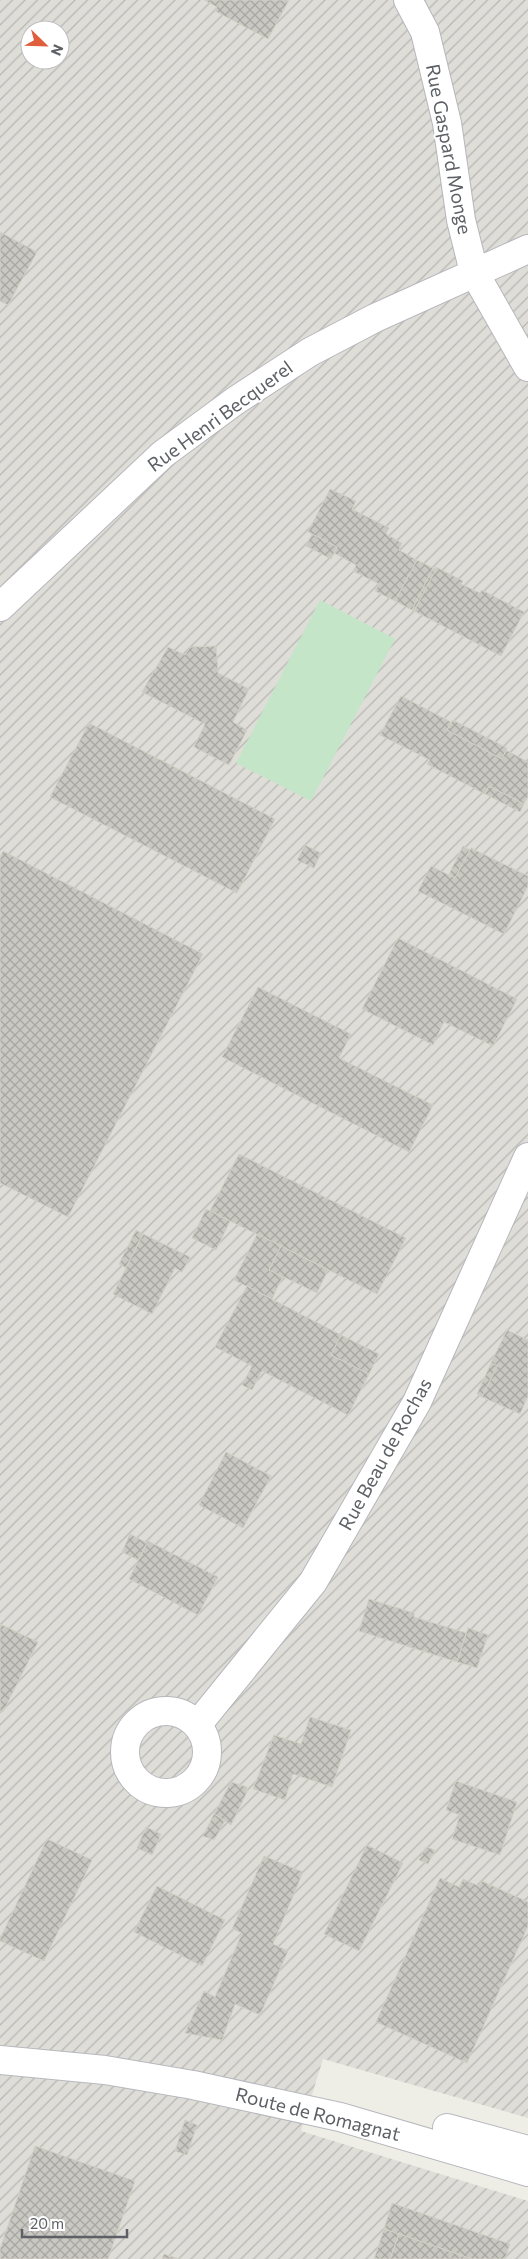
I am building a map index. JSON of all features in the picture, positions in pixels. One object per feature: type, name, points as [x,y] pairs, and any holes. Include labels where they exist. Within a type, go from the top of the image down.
[{"type":"street","name":"Rue Gaspard Monge","points":[[408,0],[425,32],[448,123],[461,220],[474,272]]},
{"type":"street","name":"Rue Henri Becquerel","points":[[0,607],[156,460],[235,401],[310,352],[375,318],[528,249]]},
{"type":"street","points":[[474,272],[528,367]]},
{"type":"street","name":"Rue Beau de Rochas","points":[[198,1724],[313,1582],[417,1402],[528,1157]]},
{"type":"street","points":[[0,2041],[108,2062]]},
{"type":"street","points":[[0,2060],[108,2062]]},
{"type":"street","name":"Route de Romagnat","points":[[108,2062],[194,2085],[340,2117],[527,2164]]},
{"type":"shaded area","points":[[0,0],[528,0],[528,2118],[323,2059],[301,2131],[528,2201],[528,2259],[0,2259]]},
{"type":"green space","points":[[320,600],[395,639],[311,801],[236,763]]},
{"type":"building","points":[[204,0],[289,0],[268,39],[215,11],[217,7]]},
{"type":"building","points":[[0,232],[37,252],[8,305],[0,301]]},
{"type":"building","points":[[330,489],[356,501],[352,509],[389,528],[386,534],[402,543],[399,550],[417,560],[395,601],[375,591],[379,584],[353,571],[356,565],[334,553],[337,547],[308,532]]},
{"type":"building","points":[[312,534],[337,547],[331,559],[306,546]]},
{"type":"building","points":[[417,560],[433,568],[412,610],[395,601]]},
{"type":"building","points":[[436,567],[463,581],[461,584],[480,593],[482,590],[524,612],[501,656],[414,611]]},
{"type":"building","points":[[433,568],[436,569],[414,611],[412,610]]},
{"type":"building","points":[[216,646],[218,673],[249,689],[233,722],[247,730],[229,765],[194,747],[205,724],[142,692],[168,647],[185,655],[190,647]]},
{"type":"building","points":[[401,696],[451,722],[447,730],[502,759],[506,750],[528,762],[528,796],[524,804],[489,786],[485,794],[427,764],[430,760],[380,735]]},
{"type":"building","points":[[453,720],[507,748],[502,759],[447,730]]},
{"type":"building","points":[[89,723],[275,819],[237,893],[50,797]]},
{"type":"building","points":[[489,786],[524,804],[520,812],[485,794]]},
{"type":"building","points":[[305,845],[321,853],[314,868],[297,860]]},
{"type":"building","points":[[463,846],[470,850],[455,878],[449,874]]},
{"type":"building","points":[[471,848],[528,876],[528,886],[504,934],[418,891],[431,866],[455,878]]},
{"type":"building","points":[[3,851],[203,954],[68,1217],[0,1183],[0,857]]},
{"type":"building","points":[[398,938],[517,999],[493,1046],[444,1022],[433,1045],[362,1009]]},
{"type":"building","points":[[258,987],[351,1034],[339,1058],[433,1105],[409,1152],[222,1057]]},
{"type":"building","points":[[239,1154],[406,1238],[377,1294],[210,1211]]},
{"type":"building","points":[[206,1209],[230,1221],[216,1250],[192,1238]]},
{"type":"building","points":[[136,1230],[143,1234],[126,1268],[119,1264]]},
{"type":"building","points":[[143,1234],[190,1257],[182,1272],[175,1268],[152,1314],[113,1294]]},
{"type":"building","points":[[257,1234],[281,1246],[269,1270],[283,1276],[272,1299],[234,1280]]},
{"type":"building","points":[[281,1246],[328,1270],[317,1293],[269,1270]]},
{"type":"building","points":[[247,1286],[341,1335],[331,1355],[369,1374],[348,1415],[262,1371],[252,1390],[242,1385],[252,1366],[215,1347]]},
{"type":"building","points":[[507,1330],[528,1340],[528,1396],[520,1414],[482,1397],[497,1366],[491,1363]]},
{"type":"building","points":[[341,1335],[379,1354],[369,1374],[331,1355]]},
{"type":"building","points":[[491,1363],[497,1366],[482,1397],[477,1394]]},
{"type":"building","points":[[226,1452],[271,1476],[243,1528],[199,1505]]},
{"type":"building","points":[[130,1534],[147,1543],[138,1560],[122,1552]]},
{"type":"building","points":[[148,1541],[218,1577],[198,1615],[129,1579]]},
{"type":"building","points":[[369,1599],[414,1613],[414,1617],[466,1633],[457,1662],[359,1631]]},
{"type":"building","points":[[0,1624],[38,1642],[3,1712],[0,1711]]},
{"type":"building","points":[[468,1628],[488,1635],[477,1668],[457,1662]]},
{"type":"building","points":[[310,1717],[351,1730],[332,1787],[293,1774],[285,1800],[253,1789],[274,1735],[301,1744]]},
{"type":"building","points":[[456,1781],[517,1802],[500,1855],[452,1839],[460,1815],[446,1810]]},
{"type":"building","points":[[231,1782],[247,1787],[247,1792],[231,1825],[214,1814]]},
{"type":"building","points":[[214,1814],[225,1821],[214,1840],[203,1836]]},
{"type":"building","points":[[146,1827],[161,1834],[152,1855],[137,1848]]},
{"type":"building","points":[[47,1839],[92,1860],[44,1961],[0,1941],[0,1939]]},
{"type":"building","points":[[367,1845],[403,1863],[359,1951],[324,1934]]},
{"type":"building","points":[[426,1847],[435,1850],[428,1864],[419,1860]]},
{"type":"building","points":[[264,1856],[303,1872],[273,1944],[288,1951],[260,2015],[235,2004],[222,2040],[185,2033],[204,1991],[215,1997],[242,1933],[232,1929]]},
{"type":"building","points":[[440,1878],[459,1887],[463,1879],[479,1886],[482,1881],[528,1902],[528,1926],[467,2063],[376,2022]]},
{"type":"building","points":[[157,1886],[225,1920],[202,1966],[134,1932]]},
{"type":"building","points":[[185,2120],[197,2125],[187,2155],[175,2151]]},
{"type":"building","points":[[35,2146],[135,2181],[108,2259],[0,2259],[0,2249]]},
{"type":"building","points":[[392,2203],[510,2244],[505,2259],[472,2259],[384,2229]]},
{"type":"building","points":[[384,2229],[399,2234],[390,2259],[374,2259]]},
{"type":"building","points":[[399,2234],[472,2259],[390,2259]]},
{"type":"building","points":[[164,2254],[179,2259],[162,2259]]}]
